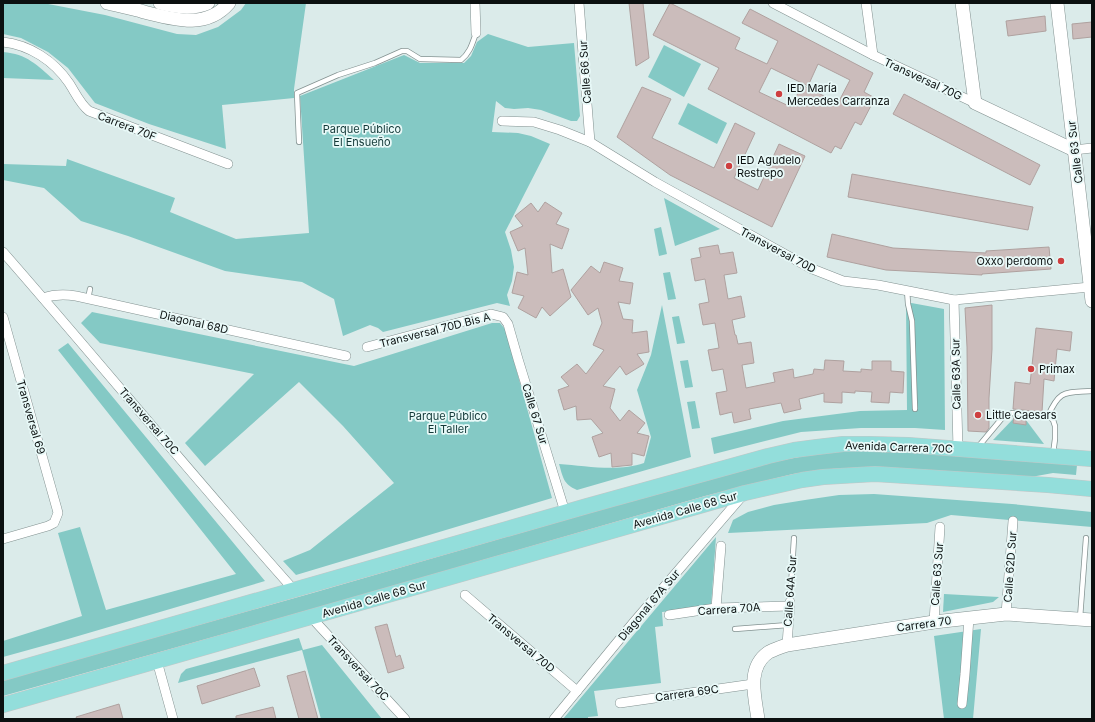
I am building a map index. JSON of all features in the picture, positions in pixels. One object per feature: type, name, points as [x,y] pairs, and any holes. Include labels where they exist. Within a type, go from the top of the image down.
[{"type":"main road","name":"Avenida Carrera 70C","points":[[565,512],[768,456],[794,450],[843,444],[902,445],[1092,459]]},
{"type":"main road","points":[[745,493],[802,480],[823,477],[875,474],[1085,488]]},
{"type":"main road","name":"Avenida Calle 68 Sur","points":[[3,705],[745,493]]},
{"type":"main road","points":[[3,673],[565,512]]},
{"type":"street","points":[[107,3],[192,21],[210,17],[229,3]]},
{"type":"street","points":[[160,3],[187,8],[201,6],[208,3]]},
{"type":"street","points":[[475,3],[476,33]]},
{"type":"street","name":"Calle 66 Sur","points":[[579,3],[590,142]]},
{"type":"street","name":"Transversal 70G","points":[[773,3],[873,55],[1074,150]]},
{"type":"street","points":[[866,3],[873,55]]},
{"type":"street","points":[[962,3],[975,103]]},
{"type":"street","name":"Calle 63 Sur","points":[[1057,3],[1092,301]]},
{"type":"street","name":"Carrera 70F","points":[[3,42],[11,43],[40,54],[54,65],[67,81],[82,104],[89,111],[228,164]]},
{"type":"street","name":"Transversal 70D","points":[[502,121],[534,122],[560,130],[590,142],[655,182],[810,268],[843,281],[878,285],[954,300],[1090,287]]},
{"type":"street","points":[[1074,150],[1092,148]]},
{"type":"street","name":"Transversal 70C","points":[[3,252],[171,446],[232,520],[294,590]]},
{"type":"street","name":"Diagonal 68D","points":[[43,298],[53,294],[64,294],[346,356]]},
{"type":"street","name":"Calle 63A Sur","points":[[954,300],[958,449]]},
{"type":"street","name":"Transversal 70D Bis A","points":[[368,347],[491,314],[503,317]]},
{"type":"street","name":"Transversal 69","points":[[3,317],[57,509],[57,517],[54,523],[3,539]]},
{"type":"street","name":"Calle 67 Sur","points":[[503,317],[508,324],[565,512]]},
{"type":"street","points":[[1085,488],[1092,479]]},
{"type":"street","name":"Diagonal 67A Sur","points":[[554,719],[633,623],[745,493]]},
{"type":"street","name":"Calle 62D Sur","points":[[1006,614],[1013,521]]},
{"type":"street","name":"Calle 63 Sur","points":[[934,622],[940,527]]},
{"type":"street","points":[[716,608],[721,546]]},
{"type":"street","name":"Transversal 70D","points":[[466,596],[577,691]]},
{"type":"street","name":"Carrera 70A","points":[[669,615],[716,608],[790,604]]},
{"type":"street","name":"Calle 64A Sur","points":[[787,645],[790,604]]},
{"type":"street","name":"Carrera 70","points":[[753,684],[754,674],[761,658],[774,649],[787,645],[934,622],[1006,614],[1086,619]]},
{"type":"street","name":"Transversal 70C","points":[[311,617],[405,719]]},
{"type":"street","points":[[962,704],[969,618]]},
{"type":"street","points":[[157,661],[173,719]]},
{"type":"street","points":[[753,684],[758,719]]},
{"type":"street","name":"Carrera 69C","points":[[620,702],[753,684]]},
{"type":"lane","points":[[299,142],[297,93],[338,75],[375,63],[402,51],[407,51],[420,59],[461,60],[470,51],[476,33]]},
{"type":"lane","points":[[88,299],[90,289]]},
{"type":"lane","points":[[906,290],[912,321],[915,409]]},
{"type":"lane","points":[[1048,416],[1054,403],[1060,396],[1066,393],[1092,391]]},
{"type":"lane","points":[[975,450],[1003,417],[1012,413],[1048,416],[1053,420],[1055,426],[1053,456]]},
{"type":"lane","name":"Calle 64A Sur","points":[[790,604],[794,538]]},
{"type":"lane","points":[[1086,538],[1086,619]]},
{"type":"lane","points":[[735,629],[788,625]]},
{"type":"green space","points":[[3,3],[43,3],[105,15],[177,34],[196,35],[218,27],[241,10],[246,3],[306,3],[294,98],[222,105],[226,149],[149,124],[95,103],[68,68],[48,52],[21,38],[3,34]]},
{"type":"green space","name":"Parque Público El Ensueño","points":[[488,34],[528,47],[574,43],[580,116],[577,121],[571,121],[541,110],[528,108],[505,108],[496,101],[492,132],[518,133],[531,136],[550,144],[505,232],[511,250],[514,267],[512,281],[507,295],[510,306],[497,303],[383,332],[370,325],[343,336],[334,299],[302,282],[225,271],[128,236],[81,221],[44,188],[3,180],[3,164],[66,166],[67,159],[175,198],[170,212],[236,239],[309,233],[300,96],[404,55],[420,63],[464,63],[471,56],[477,42]]},
{"type":"green space","points":[[664,45],[701,64],[684,97],[648,77]]},
{"type":"green space","points":[[3,52],[19,55],[31,61],[54,80],[3,78]]},
{"type":"green space","points":[[688,103],[727,123],[717,144],[678,124]]},
{"type":"green space","points":[[664,198],[720,229],[675,246]]},
{"type":"green space","points":[[661,227],[667,254],[659,256],[654,229]]},
{"type":"green space","points":[[670,272],[676,299],[668,300],[663,273]]},
{"type":"green space","points":[[906,302],[944,309],[945,430],[915,428],[861,428],[801,432],[714,454],[711,438],[783,421],[860,411],[907,410]]},
{"type":"green space","points":[[662,305],[691,457],[577,490],[572,488],[566,483],[559,464],[613,468],[634,466],[644,463],[651,437],[637,390],[651,355]]},
{"type":"green space","name":"Parque Público El Taller","points":[[92,312],[354,366],[492,323],[500,323],[505,329],[552,498],[296,575],[283,561],[310,550],[394,483],[343,426],[299,382],[205,466],[185,443],[254,374],[100,343],[81,323]]},
{"type":"green space","points":[[679,316],[685,343],[677,344],[672,317]]},
{"type":"green space","points":[[68,343],[265,581],[3,657],[3,641],[82,616],[58,533],[80,527],[106,610],[236,574],[58,350]]},
{"type":"green space","points":[[688,360],[693,387],[685,388],[680,361]]},
{"type":"green space","points":[[695,401],[700,428],[692,429],[687,402]]},
{"type":"green space","points":[[1014,418],[1026,420],[1044,444],[993,440]]},
{"type":"green space","points":[[847,450],[905,452],[1077,465],[1076,475],[1053,473],[1031,477],[871,468],[830,469],[793,474],[705,496],[345,600],[3,696],[3,680],[316,592],[703,480],[767,463]]},
{"type":"green space","points":[[874,494],[1012,504],[1092,512],[1092,527],[951,515],[927,523],[728,533],[733,520],[748,512],[774,505],[839,495]]},
{"type":"green space","points":[[716,537],[711,607],[662,612],[663,626],[655,627],[661,683],[594,691],[598,716],[588,717],[588,719],[563,719]]},
{"type":"green space","points":[[944,594],[999,597],[993,602],[943,612]]},
{"type":"green space","points":[[981,629],[973,719],[944,719],[934,636]]},
{"type":"green space","points":[[299,638],[303,650],[322,645],[382,719],[321,719],[302,650],[178,683],[181,674],[186,669]]},
{"type":"building","points":[[629,3],[643,3],[649,58],[636,66]]},
{"type":"building","points":[[670,3],[740,38],[735,49],[767,64],[778,41],[742,23],[750,9],[873,73],[864,92],[875,98],[861,125],[855,122],[841,149],[835,146],[831,153],[708,89],[719,68],[653,35]],"holes":[[[818,64],[850,80],[838,103],[802,85],[791,107],[759,92],[771,68],[808,86]]]},
{"type":"building","points":[[1045,16],[1046,31],[1008,36],[1006,21]]},
{"type":"building","points":[[1092,22],[1092,37],[1073,39],[1072,24]]},
{"type":"building","points":[[642,87],[671,99],[652,138],[714,168],[735,123],[755,133],[734,178],[758,190],[779,144],[805,156],[772,227],[670,175],[617,137]]},
{"type":"building","points":[[904,94],[1040,165],[1030,185],[893,114]]},
{"type":"building","points":[[852,174],[1033,207],[1028,230],[848,197]]},
{"type":"building","points":[[545,202],[562,213],[556,224],[569,229],[562,249],[550,244],[552,273],[563,269],[571,297],[550,316],[542,307],[536,318],[518,308],[524,296],[512,293],[517,272],[528,275],[525,248],[518,251],[510,232],[523,226],[515,216],[531,203],[538,212]]},
{"type":"building","points":[[832,234],[893,248],[986,253],[986,251],[1049,247],[1051,269],[982,275],[886,270],[827,257]]},
{"type":"building","points":[[718,245],[720,254],[733,252],[737,273],[724,275],[728,299],[741,296],[745,317],[732,320],[738,344],[751,342],[754,363],[742,365],[746,388],[775,382],[773,373],[793,369],[794,378],[813,374],[814,369],[824,370],[825,360],[844,361],[843,371],[861,372],[861,369],[872,370],[872,361],[891,361],[891,371],[904,372],[903,393],[890,392],[889,403],[871,402],[872,392],[842,392],[842,403],[824,402],[824,393],[799,399],[801,409],[784,413],[781,403],[749,409],[751,419],[734,423],[732,412],[720,415],[716,393],[727,391],[723,369],[712,371],[708,350],[719,348],[715,323],[703,325],[699,304],[709,302],[705,279],[695,281],[691,259],[701,257],[699,248]]},
{"type":"building","points":[[604,262],[623,268],[619,281],[633,283],[630,304],[618,302],[623,319],[633,320],[632,333],[647,331],[649,352],[637,354],[644,364],[626,375],[620,366],[603,386],[615,389],[610,408],[620,421],[629,410],[645,423],[637,433],[649,436],[644,456],[632,453],[632,465],[612,467],[611,453],[599,457],[592,437],[603,433],[591,419],[577,420],[576,406],[564,410],[558,390],[569,386],[561,377],[577,364],[586,374],[604,350],[593,345],[602,323],[598,308],[588,315],[571,290],[591,266],[600,273]]},
{"type":"building","points":[[992,305],[989,428],[986,432],[968,431],[965,308]]},
{"type":"building","points":[[1036,328],[1072,332],[1070,351],[1057,349],[1054,381],[1044,379],[1042,412],[1013,409],[1015,382],[1030,384]]},
{"type":"building","name":"Little Caesars","points":[[1014,417],[1026,418],[1026,425],[1013,423]]},
{"type":"building","points":[[387,624],[396,657],[400,655],[404,668],[388,673],[375,627]]},
{"type":"building","points":[[254,668],[260,686],[202,704],[197,686]]},
{"type":"building","points":[[305,671],[318,719],[299,719],[287,676]]},
{"type":"building","points":[[119,704],[123,719],[77,719],[76,717]]},
{"type":"building","points":[[273,707],[276,719],[236,719],[236,716]]},
{"type":"place","name":"IED María Mercedes Carranza","points":[[779,94]]},
{"type":"place","name":"IED Agudelo Restrepo","points":[[729,166]]},
{"type":"place","name":"Oxxo perdomo","points":[[1061,261]]},
{"type":"place","name":"Primax","points":[[1031,369]]},
{"type":"place","name":"Little Caesars","points":[[978,415]]}]
